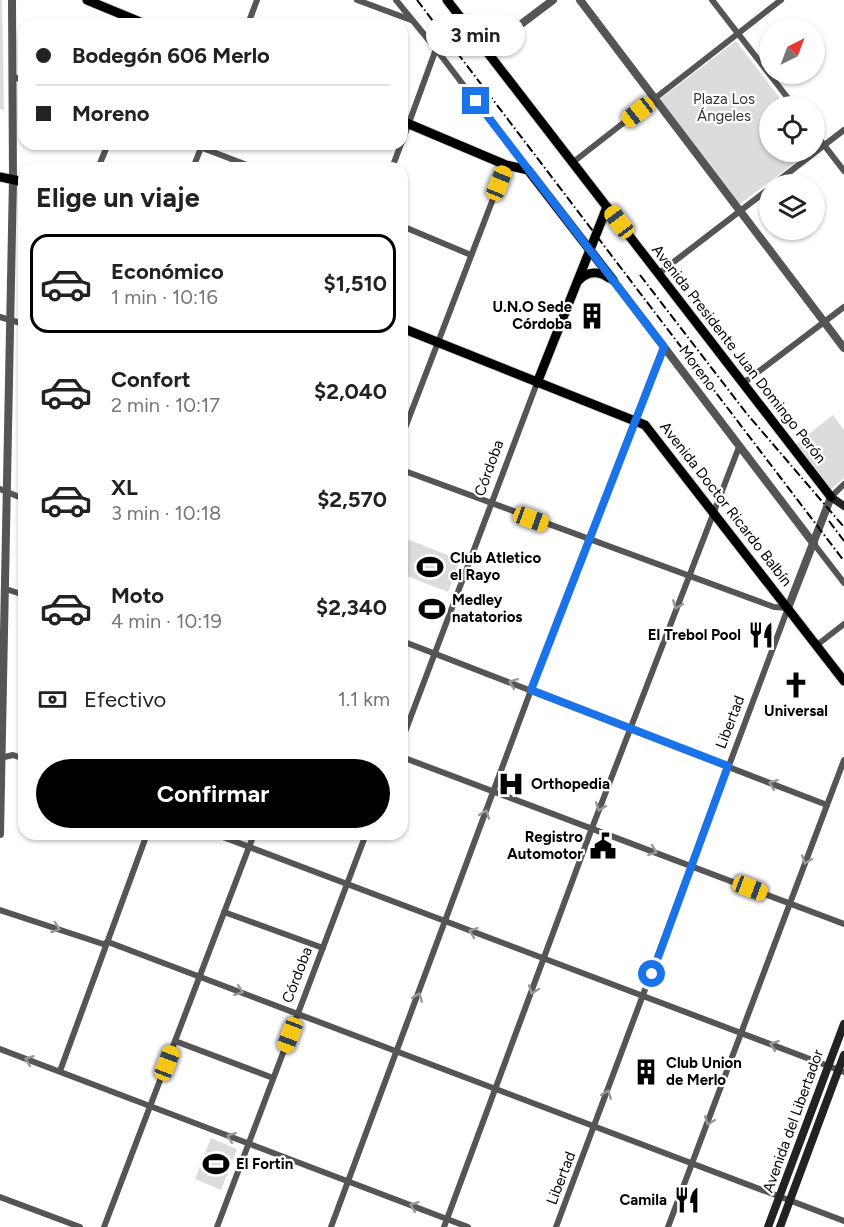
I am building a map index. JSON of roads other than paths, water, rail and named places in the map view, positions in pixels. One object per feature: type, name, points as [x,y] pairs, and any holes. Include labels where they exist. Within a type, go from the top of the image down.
[{"type":"main road","points":[[87,0],[130,18]]},
{"type":"main road","name":"Avenida Presidente Juan Domingo Perón","points":[[447,0],[831,497]]},
{"type":"main road","points":[[408,123],[506,165],[528,170]]},
{"type":"main road","name":"Moreno","points":[[528,170],[613,280]]},
{"type":"main road","points":[[0,177],[18,180]]},
{"type":"main road","name":"Córdoba","points":[[537,383],[607,207]]},
{"type":"main road","points":[[578,282],[584,275],[594,272],[613,280]]},
{"type":"main road","name":"Avenida Doctor Ricardo Balbín","points":[[408,330],[636,420],[650,431],[788,608]]},
{"type":"main road","points":[[831,497],[844,506]]},
{"type":"main road","points":[[788,608],[844,681]]},
{"type":"main road","name":"Avenida del Libertador","points":[[768,1227],[844,1024]]},
{"type":"main road","name":"Avenida del Libertador","points":[[780,1227],[841,1071],[844,1055]]},
{"type":"street","points":[[0,834],[6,588],[3,491],[13,179],[12,0]]},
{"type":"street","points":[[250,18],[257,0]]},
{"type":"street","points":[[357,0],[406,18]]},
{"type":"street","name":"Moreno","points":[[396,0],[528,170]]},
{"type":"street","points":[[487,50],[553,0]]},
{"type":"street","points":[[580,0],[844,348]]},
{"type":"street","points":[[712,0],[786,96]]},
{"type":"street","points":[[572,163],[781,0]]},
{"type":"street","points":[[408,115],[436,49]]},
{"type":"street","points":[[12,76],[18,78]]},
{"type":"street","points":[[844,130],[825,145],[844,171]]},
{"type":"street","points":[[211,150],[240,162]]},
{"type":"street","points":[[787,174],[803,162]]},
{"type":"street","points":[[408,419],[506,165]]},
{"type":"street","points":[[658,274],[759,196]]},
{"type":"street","points":[[408,229],[471,255]]},
{"type":"street","name":"Moreno","points":[[613,280],[844,583]]},
{"type":"street","points":[[742,384],[844,307]]},
{"type":"street","points":[[0,317],[18,322]]},
{"type":"street","points":[[331,1227],[531,690],[664,347]]},
{"type":"street","name":"Córdoba","points":[[408,724],[537,383]]},
{"type":"street","points":[[444,1227],[592,828],[739,447]]},
{"type":"street","points":[[408,472],[688,577],[774,607],[788,608]]},
{"type":"street","points":[[831,497],[844,484]]},
{"type":"street","points":[[3,491],[18,497]]},
{"type":"street","name":"Libertad","points":[[556,1227],[831,497]]},
{"type":"street","points":[[6,588],[18,593]]},
{"type":"street","points":[[817,645],[844,624]]},
{"type":"street","points":[[408,643],[827,805]]},
{"type":"street","points":[[1,758],[14,755],[18,757]]},
{"type":"street","points":[[408,759],[844,924]]},
{"type":"street","points":[[668,1227],[844,760]]},
{"type":"street","points":[[60,1071],[145,840]]},
{"type":"street","points":[[231,840],[841,1071]]},
{"type":"street","points":[[104,1227],[252,840]]},
{"type":"street","name":"Córdoba","points":[[218,1227],[364,840]]},
{"type":"street","points":[[0,910],[103,944],[108,942],[844,1221]]},
{"type":"street","points":[[224,912],[323,948]]},
{"type":"street","points":[[175,1041],[273,1078]]},
{"type":"street","points":[[0,1048],[468,1227]]},
{"type":"street","points":[[0,1197],[80,1227]]},
{"type":"railway","points":[[417,0],[844,561]]},
{"type":"railway","points":[[640,275],[747,414],[844,527]]},
{"type":"railway","points":[[829,521],[844,541]]},
{"type":"place","name":"U.N.O Sede Córdoba","points":[[592,316]]},
{"type":"place","name":"Club Atletico el Rayo","points":[[430,567]]},
{"type":"place","name":"Medley natatorios","points":[[432,609]]},
{"type":"place","name":"El Trebol Pool","points":[[761,635]]},
{"type":"place","name":"Universal","points":[[796,685]]},
{"type":"place","name":"Orthopedia","points":[[511,784]]},
{"type":"place","name":"Registro Automotor","points":[[603,846]]},
{"type":"place","name":"Club Union de Merlo","points":[[646,1072]]},
{"type":"place","name":"El Fortin","points":[[216,1164]]},
{"type":"place","name":"Camila","points":[[687,1200]]},
{"type":"park label","name":"Plaza Los Ángeles","points":[[724,108]]}]
